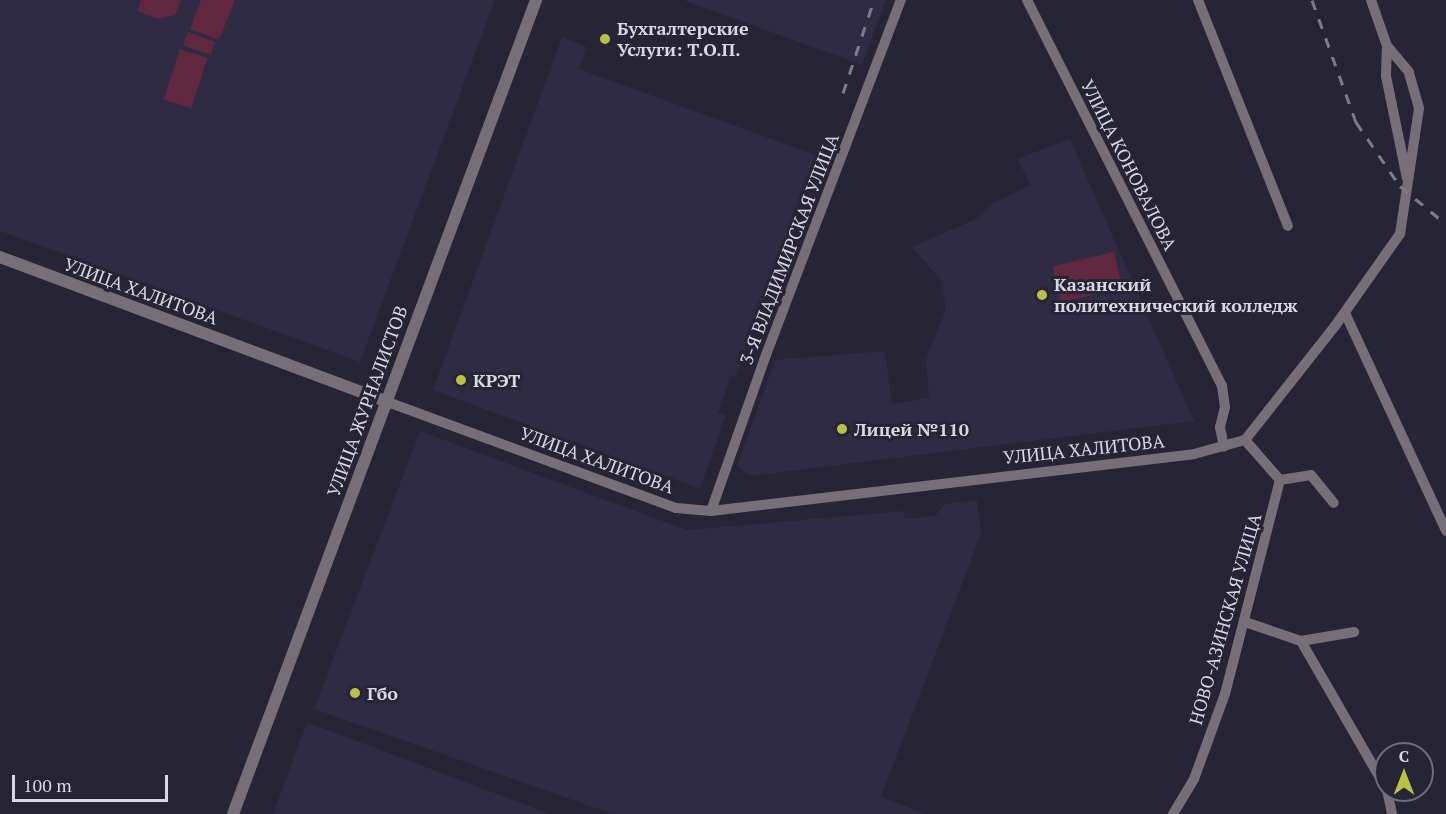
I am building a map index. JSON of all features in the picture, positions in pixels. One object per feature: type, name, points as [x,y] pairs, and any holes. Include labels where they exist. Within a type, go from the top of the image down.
[{"type":"street","name":"УЛИЦА ЖУРНАЛИСТОВ","points":[[233,814],[536,0]]},
{"type":"street","name":"3-Я ВЛАДИМИРСКАЯ УЛИЦА","points":[[711,511],[901,0]]},
{"type":"street","name":"УЛИЦА КОНОВАЛОВА","points":[[1027,0],[1222,386],[1224,447]]},
{"type":"street","points":[[1198,0],[1288,226]]},
{"type":"street","points":[[1334,503],[1311,475],[1280,480],[1245,440],[1346,313],[1400,234],[1419,108],[1409,72],[1387,46],[1371,0]]},
{"type":"street","points":[[1387,46],[1386,75],[1408,186]]},
{"type":"street","name":"УЛИЦА ХАЛИТОВА","points":[[0,257],[676,508],[711,511],[1194,454],[1245,440]]},
{"type":"street","points":[[1346,313],[1446,531]]},
{"type":"street","name":"НОВО-АЗИНСКАЯ УЛИЦА","points":[[1173,814],[1194,779],[1245,622],[1280,480]]},
{"type":"street","points":[[1245,622],[1301,641],[1354,632]]},
{"type":"street","points":[[1301,641],[1374,767]]},
{"type":"shaded area","points":[[0,0],[495,0],[360,362],[0,231]]},
{"type":"shaded area","points":[[141,0],[181,0],[175,15],[158,19],[137,11]]},
{"type":"shaded area","points":[[201,0],[235,0],[219,40],[190,29]]},
{"type":"shaded area","points":[[683,0],[886,0],[862,65]]},
{"type":"shaded area","points":[[188,32],[215,42],[210,55],[183,45]]},
{"type":"shaded area","points":[[562,37],[587,47],[579,69],[816,155],[736,376],[731,375],[718,413],[726,415],[700,489],[433,390]]},
{"type":"shaded area","points":[[180,49],[208,58],[191,108],[164,99]]},
{"type":"shaded area","name":"Казанский политехнический колледж","points":[[1070,139],[1194,421],[749,476],[737,466],[775,360],[885,351],[892,404],[929,398],[926,358],[946,309],[941,280],[912,247],[978,218],[995,202],[1031,185],[1017,159]]},
{"type":"shaded area","points":[[1114,252],[1122,288],[1061,302],[1053,266]]},
{"type":"shaded area","points":[[420,431],[687,530],[904,511],[905,519],[935,516],[945,504],[977,500],[981,534],[881,797],[926,814],[613,814],[314,709]]},
{"type":"shaded area","points":[[307,722],[550,814],[273,814]]},
{"type":"railway","points":[[843,93],[874,0]]},
{"type":"railway","points":[[1312,0],[1356,122],[1400,186],[1446,224]]},
{"type":"place","name":"Бухгалтерские Услуги: Т.О.П.","points":[[605,39]]},
{"type":"place","name":"Казанский политехнический колледж","points":[[1042,295]]},
{"type":"place","name":"КРЭТ","points":[[461,380]]},
{"type":"place","name":"Лицей №110","points":[[842,429]]},
{"type":"place","name":"Гбо","points":[[355,693]]}]
